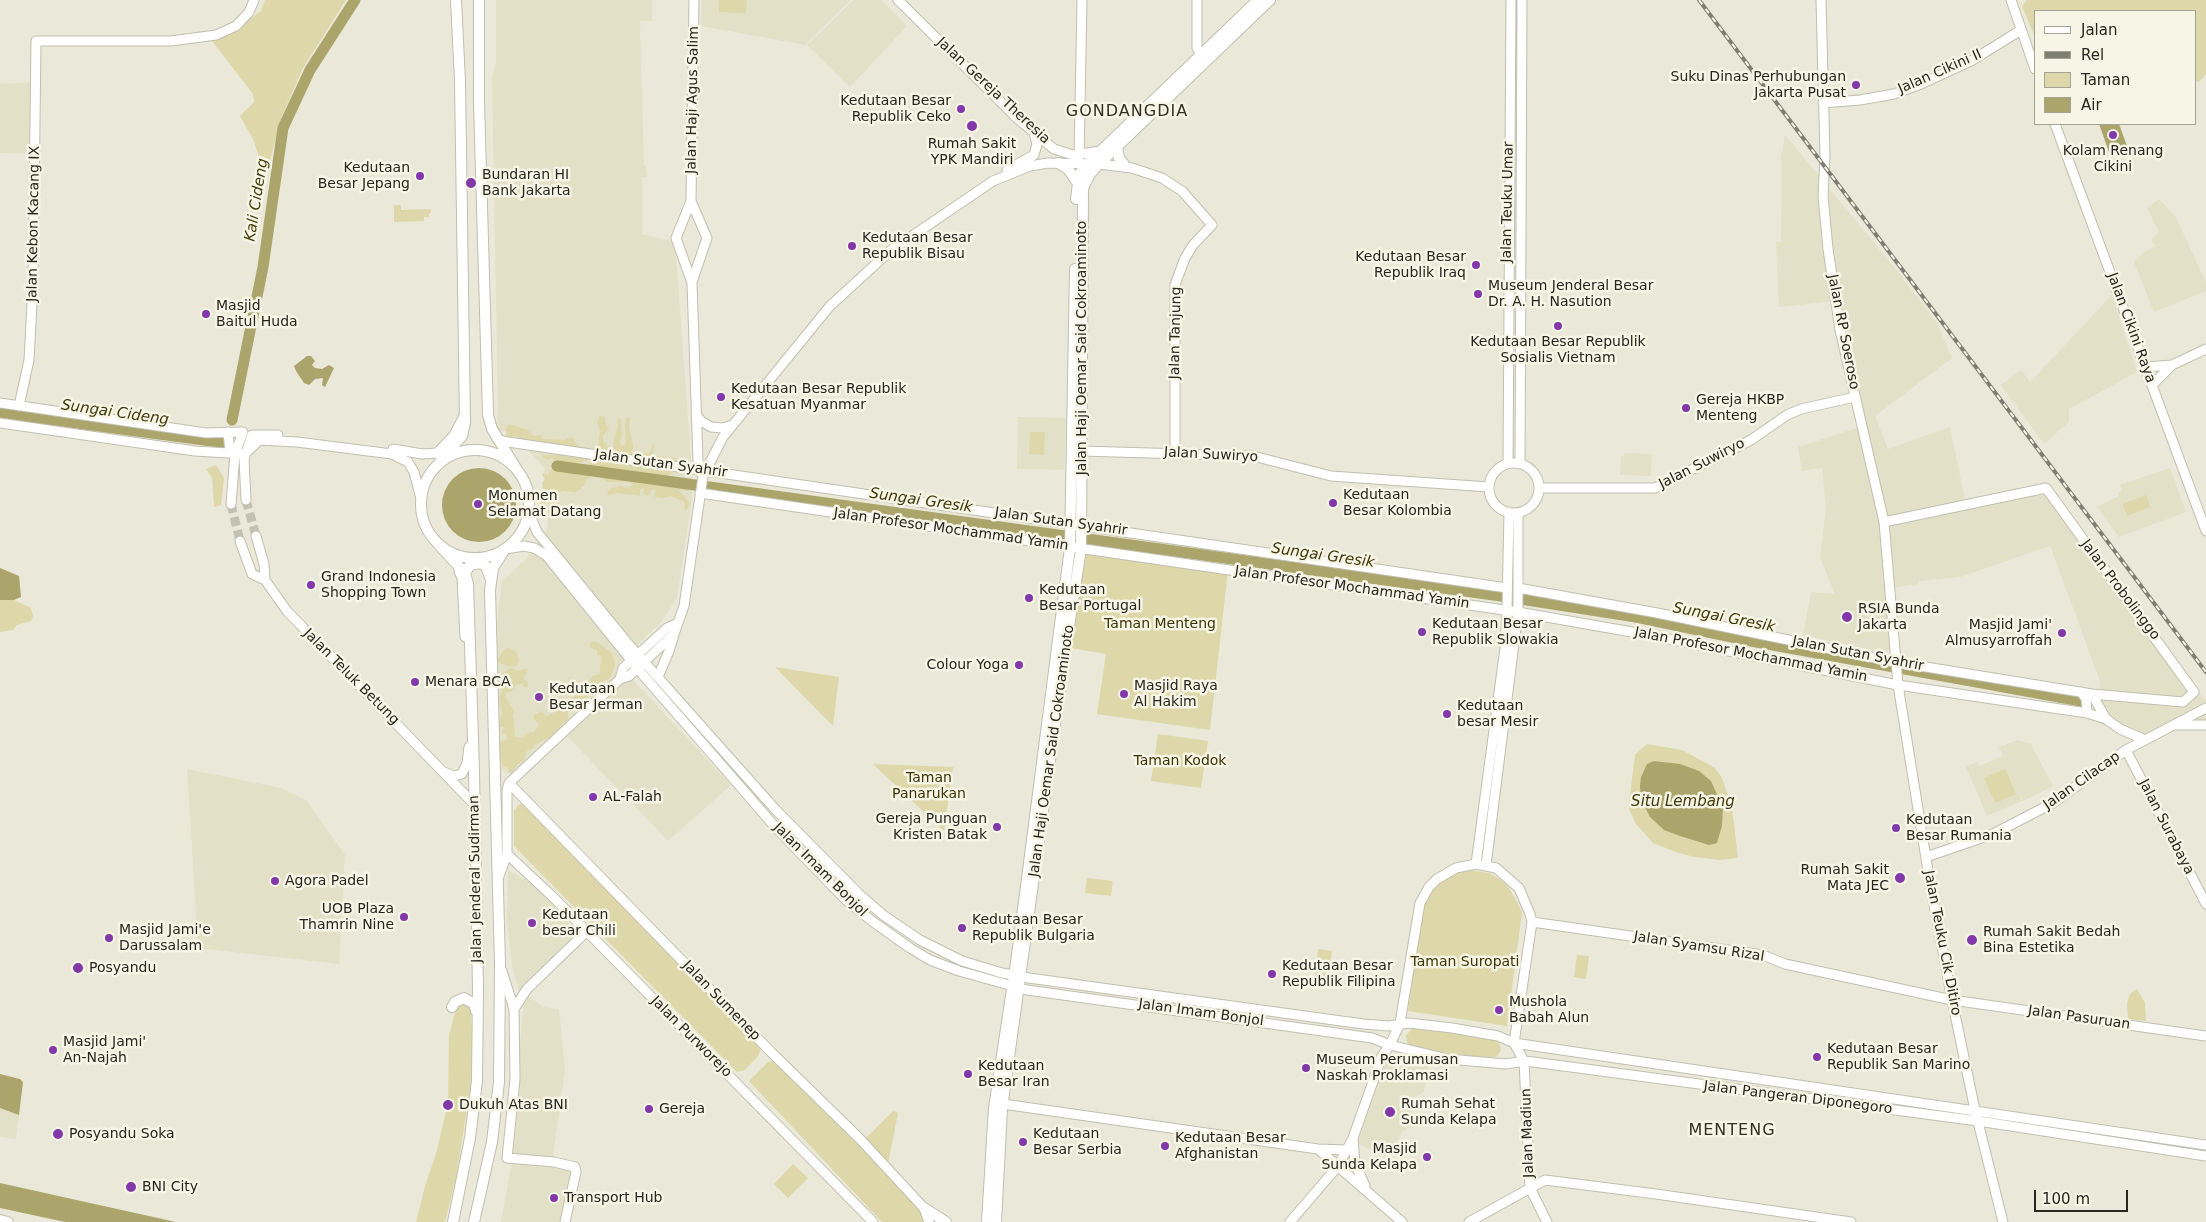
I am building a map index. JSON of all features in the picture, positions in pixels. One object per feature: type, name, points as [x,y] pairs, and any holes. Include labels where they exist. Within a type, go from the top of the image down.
[{"type":"main road","points":[[456,0],[460,81],[465,413],[462,436],[428,476],[420,495],[423,523],[430,535],[465,573],[470,565],[479,563],[486,566],[490,577]]},
{"type":"main road","points":[[439,545],[462,555],[478,558],[495,555],[518,537],[529,513],[528,494],[519,473],[497,439],[489,423],[488,415],[478,102],[479,0]]},
{"type":"main road","points":[[1203,58],[1258,0]]},
{"type":"main road","points":[[1059,163],[1078,178],[1082,161],[1101,150],[1270,0]]},
{"type":"main road","name":"Jalan Haji Oemar Said Cokroaminoto","points":[[986,1222],[994,1108],[1018,976],[1076,548],[1081,451],[1082,196],[1086,181],[1099,164],[1203,58]]},
{"type":"main road","points":[[1117,147],[1119,158],[1126,167]]},
{"type":"main road","name":"Jalan Haji Oemar Said Cokroaminoto","points":[[1077,526],[1071,437],[1078,178]]},
{"type":"main road","points":[[440,461],[460,452],[482,450],[507,460],[519,473]]},
{"type":"main road","name":"Jalan Jenderal Sudirman","points":[[474,1222],[496,1114],[499,1073],[500,964],[490,577],[496,559],[505,549]]},
{"type":"main road","name":"Jalan Jenderal Sudirman","points":[[453,1222],[477,1082],[478,1017],[474,804],[469,602],[465,573]]},
{"type":"main road","name":"Jalan Haji Oemar Said Cokroaminoto","points":[[996,1222],[1003,1104],[1015,988]]},
{"type":"main road","points":[[452,1007],[458,1000],[467,999],[474,1004],[478,1017]]},
{"type":"main road","points":[[924,1208],[946,1222]]},
{"type":"main road","points":[[978,1222],[988,1210]]},
{"type":"main road","points":[[0,1220],[8,1222]]},
{"type":"street","name":"Jalan Kebon Kacang IX","points":[[19,406],[29,360],[34,286],[36,41],[170,41],[216,35],[231,28],[249,12],[254,0]]},
{"type":"street","name":"Jalan Haji Agus Salim","points":[[620,678],[629,676],[674,634],[684,606],[702,474],[696,414],[692,282],[676,238],[691,201],[694,0]]},
{"type":"street","name":"Jalan Gereja Theresia","points":[[898,0],[1033,132],[1060,151],[1082,161]]},
{"type":"street","points":[[1082,0],[1079,143],[1082,161]]},
{"type":"street","points":[[1196,0],[1197,48],[1203,58]]},
{"type":"street","name":"Jalan Teuku Umar","points":[[1508,463],[1507,327],[1510,0]]},
{"type":"street","name":"Jalan Teuku Umar","points":[[1520,463],[1519,326],[1522,0]]},
{"type":"street","name":"Jalan RP Soeroso","points":[[1821,0],[1825,156],[1823,192],[1828,249],[1840,330],[1884,522],[1895,664]]},
{"type":"street","points":[[2011,0],[2034,66]]},
{"type":"street","name":"Jalan Cikini II","points":[[1823,103],[1894,94],[1971,61],[2021,30]]},
{"type":"street","points":[[1509,83],[1521,84]]},
{"type":"street","name":"Jalan Cikini Raya","points":[[2055,125],[2206,531]]},
{"type":"street","points":[[702,474],[717,447],[733,426],[830,306],[881,258],[993,181],[1003,172],[1034,155],[1037,144],[1033,132]]},
{"type":"street","points":[[1060,151],[1071,150],[1079,143]]},
{"type":"street","points":[[993,181],[1030,166],[1082,161],[1126,167]]},
{"type":"street","name":"Jalan Tanjung","points":[[1126,167],[1150,172],[1182,191],[1212,225],[1193,245],[1185,258],[1175,286],[1175,453]]},
{"type":"street","points":[[1508,198],[1520,198]]},
{"type":"street","name":"Jalan Haji Agus Salim","points":[[691,201],[707,238],[692,282]]},
{"type":"street","points":[[1507,327],[1519,326]]},
{"type":"street","points":[[2152,385],[2159,375],[2172,365],[2206,349]]},
{"type":"street","points":[[2145,367],[2172,365]]},
{"type":"street","name":"Jalan Suwiryo","points":[[1540,488],[1655,488],[1751,440],[1787,416],[1802,409],[1855,397]]},
{"type":"street","points":[[0,403],[134,432],[195,451],[237,454],[259,440],[297,442],[397,455],[408,462],[414,472],[420,495]]},
{"type":"street","points":[[237,454],[254,433],[434,454],[440,451],[454,435],[465,413]]},
{"type":"street","points":[[696,414],[701,421],[711,426],[722,428],[733,426]]},
{"type":"street","points":[[0,423],[134,432],[243,432],[237,454],[231,504]]},
{"type":"street","points":[[228,432],[243,472],[246,500]]},
{"type":"street","name":"Jalan Sutan Syahrir","points":[[497,439],[702,474],[722,473],[1507,590]]},
{"type":"street","points":[[717,447],[716,460],[722,473]]},
{"type":"street","name":"Jalan Suwiryo","points":[[1081,451],[1261,457],[1331,476],[1489,487]]},
{"type":"street","points":[[1508,463],[1520,463],[1534,472],[1540,488],[1536,501],[1525,510],[1513,512],[1494,503],[1489,487],[1494,472],[1508,463]]},
{"type":"street","name":"Jalan Probolinggo","points":[[1884,522],[2046,488],[2195,691]]},
{"type":"street","name":"Jalan Profesor Mochammad Yamin","points":[[700,491],[1076,548],[1518,611],[1897,682],[2087,713],[2106,719],[2120,729],[2144,739]]},
{"type":"street","points":[[1476,864],[1497,716],[1507,610],[1513,512]]},
{"type":"street","points":[[1486,865],[1518,611],[1513,512]]},
{"type":"street","name":"Jalan Imam Bonjol","points":[[529,513],[537,532],[641,666],[776,828],[846,900],[891,936],[930,960],[1015,988],[1192,1011],[1372,1038],[1390,1045]]},
{"type":"street","name":"Jalan Teluk Betung","points":[[256,536],[264,564],[265,580]]},
{"type":"street","name":"Jalan Teluk Betung","points":[[240,541],[252,574],[265,580],[287,611],[474,804]]},
{"type":"street","name":"Jalan Imam Bonjol","points":[[505,549],[524,546],[534,548],[546,555],[635,658]]},
{"type":"street","points":[[442,771],[454,776],[462,774],[469,756],[462,578],[447,554]]},
{"type":"street","name":"Jalan Sutan Syahrir","points":[[1518,591],[1657,613],[1895,664],[2092,694],[2183,702],[2192,696],[2195,691]]},
{"type":"street","points":[[498,880],[507,854],[507,790],[509,783],[620,678],[623,668],[667,628],[678,623]]},
{"type":"street","points":[[658,677],[674,634]]},
{"type":"street","name":"Jalan Teuku Cik Ditiro","points":[[1895,664],[1926,857],[1952,1000],[1978,1121],[2003,1222]]},
{"type":"street","name":"Jalan Imam Bonjol","points":[[641,666],[658,677],[775,809],[860,896],[883,915],[920,940],[962,961],[1018,976],[1363,1024],[1389,1026],[1400,1023]]},
{"type":"street","points":[[2081,692],[2086,699],[2087,713]]},
{"type":"street","points":[[2092,694],[2106,719]]},
{"type":"street","points":[[2098,707],[2102,695]]},
{"type":"street","name":"Jalan Cilacap","points":[[1926,857],[1993,834],[2053,803],[2126,750],[2206,708]]},
{"type":"street","points":[[2173,725],[2206,725]]},
{"type":"street","name":"Jalan Surabaya","points":[[2126,750],[2206,904]]},
{"type":"street","name":"Jalan Sumenep","points":[[509,783],[770,1052],[860,1139],[924,1208],[929,1222]]},
{"type":"street","name":"Jalan Purworejo","points":[[507,854],[737,1082],[872,1222]]},
{"type":"street","points":[[1290,1222],[1338,1166],[1353,1138],[1382,1056],[1390,1045],[1400,1023],[1420,903],[1429,887],[1446,872],[1476,864],[1486,865],[1504,874],[1519,888],[1524,898],[1532,922],[1514,1043]]},
{"type":"street","name":"Jalan Syamsu Rizal","points":[[1532,922],[1763,955],[1785,964],[1952,1000]]},
{"type":"street","points":[[514,1009],[527,989],[586,932]]},
{"type":"street","points":[[500,964],[514,1009],[515,1079],[507,1158],[554,1162],[576,1169],[565,1222]]},
{"type":"street","points":[[506,988],[517,991],[527,989]]},
{"type":"street","points":[[1192,1011],[1193,1000]]},
{"type":"street","name":"Jalan Pasuruan","points":[[1952,1000],[2206,1036]]},
{"type":"street","name":"Jalan Pangeran Diponegoro","points":[[1400,1023],[1461,1029],[1498,1036],[1514,1043],[2206,1145]]},
{"type":"street","name":"Jalan Madiun","points":[[1514,1043],[1524,1062],[1530,1188],[1547,1222]]},
{"type":"street","name":"Jalan Pangeran Diponegoro","points":[[1390,1045],[1448,1059],[1506,1064],[1524,1062],[1978,1121],[2206,1156]]},
{"type":"street","points":[[1003,1104],[1318,1149],[1347,1150]]},
{"type":"street","points":[[1353,1138],[1355,1163],[1368,1191]]},
{"type":"street","points":[[2163,1139],[2168,1143],[2164,1150]]},
{"type":"street","points":[[1318,1149],[1402,1222]]},
{"type":"street","points":[[1469,1222],[1544,1180],[1665,1195],[1851,1222]]},
{"type":"shaded area","points":[[496,0],[652,0],[652,21],[640,21],[644,166],[646,167],[647,177],[642,177],[642,234],[675,242],[691,460],[692,498],[677,598],[662,621],[618,664],[731,785],[668,841],[562,731],[513,773],[508,774],[500,768],[495,750],[494,649],[502,581],[527,558],[548,528],[544,467],[509,431],[496,430],[498,410],[492,78],[496,61]]},
{"type":"shaded area","points":[[702,0],[851,0],[805,45],[701,26]]},
{"type":"shaded area","points":[[853,0],[881,0],[907,26],[850,87],[807,45]]},
{"type":"shaded area","points":[[32,82],[32,154],[0,153],[0,84]]},
{"type":"shaded area","points":[[1785,135],[1894,267],[1937,323],[1952,358],[1875,416],[1888,449],[1950,427],[1965,500],[2044,483],[2206,701],[2206,726],[2184,724],[2144,742],[2099,723],[2100,681],[2050,546],[1960,577],[1919,581],[1918,584],[1890,588],[1888,611],[1890,648],[1884,653],[1803,635],[1811,592],[1835,594],[1820,558],[1826,507],[1822,468],[1802,471],[1798,447],[1860,427],[1835,301],[1779,307],[1776,242],[1781,242],[1781,158]]},
{"type":"shaded area","points":[[2159,199],[2176,217],[2206,283],[2206,291],[2154,312],[2134,262],[2144,252],[2156,246],[2151,240],[2159,232],[2147,208]]},
{"type":"shaded area","points":[[2112,295],[2137,372],[2069,409],[2069,422],[2044,444],[2001,385],[2021,370],[2030,382]]},
{"type":"shaded area","points":[[1018,417],[1066,418],[1064,470],[1017,469]]},
{"type":"shaded area","points":[[1624,453],[1652,454],[1651,476],[1620,475],[1621,456],[1624,456]]},
{"type":"shaded area","points":[[2170,468],[2186,512],[2119,537],[2097,507],[2119,496],[2118,493],[2122,490],[2120,485]]},
{"type":"shaded area","points":[[2018,740],[2031,744],[2053,786],[2023,801],[2016,785],[2022,801],[1987,816],[1966,767],[1977,762],[1979,766],[2003,756],[1999,747]]},
{"type":"shaded area","points":[[187,769],[281,788],[306,800],[345,855],[339,964],[198,948]]},
{"type":"shaded area","points":[[508,870],[545,892],[577,933],[529,996],[543,1007],[559,1009],[565,1069],[553,1157],[578,1162],[564,1222],[501,1222],[513,1156],[520,1085],[519,1057],[523,1009],[512,965],[507,922]]},
{"type":"shaded area","name":"Rumah Sehat Sunda Kelapa","points":[[1387,1058],[1428,1064],[1424,1092],[1415,1097],[1409,1127],[1402,1132],[1390,1159],[1357,1143]]},
{"type":"shaded area","points":[[0,1108],[19,1115],[16,1139],[0,1137]]},
{"type":"green space","points":[[265,0],[346,0],[303,68],[282,116],[265,178],[254,141],[240,116],[254,102],[253,94],[212,41],[231,33],[261,11]]},
{"type":"green space","points":[[719,0],[747,0],[746,13],[719,12]]},
{"type":"green space","points":[[2027,0],[2206,0],[2206,74],[2199,82],[2196,81],[2196,10],[2034,10],[2034,35],[2022,6]]},
{"type":"green space","points":[[394,205],[401,205],[401,210],[431,209],[431,213],[429,213],[429,217],[424,217],[424,221],[394,222]]},
{"type":"green space","points":[[600,416],[605,417],[605,422],[609,429],[603,436],[603,441],[611,451],[614,448],[613,444],[618,426],[618,418],[621,420],[622,435],[620,442],[622,446],[626,444],[625,424],[627,417],[630,418],[629,428],[633,446],[632,453],[650,453],[652,444],[654,445],[653,455],[683,460],[683,465],[665,478],[648,474],[642,476],[635,473],[605,473],[592,469],[589,465],[597,459],[600,430],[597,422]]},
{"type":"green space","points":[[509,424],[528,430],[533,436],[540,435],[543,439],[565,440],[572,437],[577,445],[589,449],[594,454],[592,459],[577,463],[557,462],[552,458],[548,460],[542,457],[543,455],[555,455],[556,453],[544,452],[516,436],[509,438],[506,435],[506,428]]},
{"type":"green space","points":[[1030,432],[1045,432],[1044,455],[1029,454]]},
{"type":"green space","points":[[216,465],[224,478],[221,505],[214,507],[212,478],[206,469]]},
{"type":"green space","points":[[562,466],[568,466],[574,473],[577,473],[579,469],[587,469],[591,476],[586,480],[585,485],[576,492],[563,491],[557,493],[551,514],[548,512],[550,503],[546,501],[546,515],[542,518],[539,515],[540,499],[546,496],[547,491],[543,489],[542,483],[545,479],[542,475],[543,473],[548,475],[551,469],[559,469]]},
{"type":"green space","points":[[609,474],[622,477],[629,475],[664,483],[678,481],[689,487],[687,491],[679,490],[690,503],[685,511],[684,502],[671,496],[655,497],[656,490],[653,489],[648,496],[644,494],[644,488],[640,489],[640,496],[616,493],[609,496],[607,492],[613,487],[617,488],[621,485],[625,488],[634,485],[630,482],[608,482],[599,477],[600,475],[608,476]]},
{"type":"green space","points":[[2146,495],[2150,507],[2127,516],[2123,504]]},
{"type":"green space","name":"Taman Menteng","points":[[1082,552],[1228,570],[1210,730],[1097,714],[1106,654],[1071,648]]},
{"type":"green space","points":[[0,600],[14,600],[31,608],[33,616],[31,621],[17,625],[13,630],[0,632]]},
{"type":"green space","points":[[590,642],[597,642],[612,653],[615,666],[610,679],[601,682],[590,690],[580,707],[568,712],[568,720],[560,726],[558,733],[534,745],[533,748],[527,751],[524,761],[518,764],[512,773],[509,772],[509,769],[503,766],[498,751],[500,741],[507,740],[507,736],[502,733],[504,727],[498,726],[502,714],[499,698],[502,693],[501,686],[513,681],[512,678],[502,677],[502,674],[511,668],[518,671],[528,670],[524,678],[528,683],[527,687],[524,687],[522,684],[516,684],[511,692],[505,693],[515,712],[513,714],[515,736],[522,738],[527,733],[534,732],[539,725],[533,716],[535,714],[542,711],[546,716],[564,707],[567,699],[573,698],[585,682],[589,682],[593,676],[600,674],[601,656],[597,655],[597,650],[591,648]]},
{"type":"green space","points":[[507,647],[516,652],[519,659],[517,666],[507,666],[498,662],[497,659]]},
{"type":"green space","points":[[775,667],[839,677],[833,726]]},
{"type":"green space","name":"Taman Kodok","points":[[1158,734],[1208,741],[1201,788],[1151,781]]},
{"type":"green space","points":[[1647,744],[1682,750],[1715,768],[1722,778],[1732,808],[1738,858],[1719,860],[1694,857],[1653,843],[1636,824],[1629,809],[1635,755]],"holes":[[[1654,761],[1680,764],[1723,808],[1722,826],[1717,842]]]},
{"type":"green space","name":"Taman Panarukan","points":[[873,764],[953,767],[944,831]]},
{"type":"green space","points":[[2005,769],[2016,794],[1995,803],[1984,778]]},
{"type":"green space","points":[[520,804],[526,805],[762,1046],[758,1056],[745,1070],[737,1072],[514,846],[514,810]]},
{"type":"green space","name":"Taman Suropati","points":[[1468,870],[1489,873],[1505,883],[1522,912],[1507,1026],[1408,1011],[1423,902],[1439,881],[1457,872]]},
{"type":"green space","points":[[1087,878],[1113,881],[1111,896],[1085,893]]},
{"type":"green space","points":[[1318,949],[1332,951],[1327,983],[1314,981]]},
{"type":"green space","points":[[1577,955],[1589,956],[1586,979],[1574,977]]},
{"type":"green space","points":[[2137,989],[2145,1003],[2146,1021],[2128,1019],[2127,1003],[2130,994]]},
{"type":"green space","points":[[467,1003],[471,1007],[472,1061],[470,1090],[456,1178],[445,1222],[416,1222],[425,1186],[436,1154],[448,1103],[449,1035],[457,1006]]},
{"type":"green space","points":[[1413,1027],[1492,1038],[1499,1043],[1501,1050],[1497,1056],[1489,1059],[1412,1047],[1407,1042],[1406,1036]]},
{"type":"green space","points":[[774,1061],[920,1207],[925,1217],[924,1222],[882,1222],[749,1081],[768,1062]]},
{"type":"green space","points":[[893,1111],[898,1113],[888,1164],[865,1139]]},
{"type":"green space","points":[[793,1164],[808,1178],[788,1198],[774,1184]]},
{"type":"water","name":"Kolam Renang Cikini","points":[[2099,125],[2119,125],[2127,146],[2109,152]]},
{"type":"water","points":[[307,356],[311,356],[315,361],[312,365],[315,368],[322,369],[329,365],[334,368],[325,387],[322,385],[323,378],[315,379],[309,385],[304,383],[296,371],[294,366]]},
{"type":"water","points":[[479,468],[500,474],[510,484],[516,505],[510,526],[500,536],[479,542],[458,536],[448,526],[442,505],[448,484],[458,474]]},
{"type":"water","points":[[0,568],[19,576],[21,597],[14,600],[0,600]]},
{"type":"water","name":"Situ Lembang","points":[[1654,761],[1680,764],[1699,771],[1711,781],[1723,808],[1722,826],[1717,843],[1709,845],[1664,830],[1650,817],[1641,799],[1640,786],[1641,777],[1647,764]]},
{"type":"water","points":[[0,1074],[20,1079],[23,1082],[19,1115],[0,1108]]},
{"type":"water","points":[[0,1183],[176,1222],[65,1222],[0,1208]]},
{"type":"waterway","name":"Kali Cideng","points":[[232,420],[263,267],[283,128],[310,70],[355,0]]},
{"type":"waterway","name":"Sungai Cideng","points":[[0,413],[227,443]]},
{"type":"waterway","name":"Sungai Gresik","points":[[557,466],[1501,596],[1636,617],[1751,641],[2081,701]]},
{"type":"tunnel","points":[[246,500],[256,536]]},
{"type":"tunnel","points":[[231,504],[240,541]]},
{"type":"railway","points":[[1699,0],[2206,672]]},
{"type":"place","name":"Suku Dinas Perhubungan Jakarta Pusat","points":[[1856,85]]},
{"type":"place","name":"Kedutaan Besar Republik Ceko","points":[[961,109]]},
{"type":"place","name":"Rumah Sakit YPK Mandiri","points":[[972,126]]},
{"type":"place","name":"Kolam Renang Cikini","points":[[2113,135]]},
{"type":"place","name":"Kedutaan Besar Jepang","points":[[420,176]]},
{"type":"place","name":"Bundaran HI Bank Jakarta","points":[[471,183]]},
{"type":"place","name":"Kedutaan Besar Republik Bisau","points":[[852,246]]},
{"type":"place","name":"Kedutaan Besar Republik Iraq","points":[[1476,265]]},
{"type":"place","name":"Museum Jenderal Besar Dr. A. H. Nasution","points":[[1478,294]]},
{"type":"place","name":"Masjid Baitul Huda","points":[[206,314]]},
{"type":"place","name":"Kedutaan Besar Republik Sosialis Vietnam","points":[[1558,326]]},
{"type":"place","name":"Kedutaan Besar Republik Kesatuan Myanmar","points":[[721,397]]},
{"type":"place","name":"Gereja HKBP Menteng","points":[[1686,408]]},
{"type":"place","name":"Kedutaan Besar Kolombia","points":[[1333,503]]},
{"type":"place","name":"Monumen Selamat Datang","points":[[478,504]]},
{"type":"place","name":"Grand Indonesia Shopping Town","points":[[311,585]]},
{"type":"place","name":"Kedutaan Besar Portugal","points":[[1029,598]]},
{"type":"place","name":"RSIA Bunda Jakarta","points":[[1847,617]]},
{"type":"place","name":"Kedutaan Besar Republik Slowakia","points":[[1422,632]]},
{"type":"place","name":"Masjid Jami' Almusyarroffah","points":[[2062,633]]},
{"type":"place","name":"Colour Yoga","points":[[1019,665]]},
{"type":"place","name":"Menara BCA","points":[[415,682]]},
{"type":"place","name":"Masjid Raya Al Hakim","points":[[1124,694]]},
{"type":"place","name":"Kedutaan Besar Jerman","points":[[539,697]]},
{"type":"place","name":"Kedutaan besar Mesir","points":[[1447,714]]},
{"type":"place","name":"AL-Falah","points":[[593,797]]},
{"type":"place","name":"Gereja Punguan Kristen Batak","points":[[997,827]]},
{"type":"place","name":"Kedutaan Besar Rumania","points":[[1896,828]]},
{"type":"place","name":"Rumah Sakit Mata JEC","points":[[1900,878]]},
{"type":"place","name":"Agora Padel","points":[[275,881]]},
{"type":"place","name":"UOB Plaza Thamrin Nine","points":[[404,917]]},
{"type":"place","name":"Kedutaan besar Chili","points":[[532,923]]},
{"type":"place","name":"Kedutaan Besar Republik Bulgaria","points":[[962,928]]},
{"type":"place","name":"Masjid Jami'e Darussalam","points":[[109,938]]},
{"type":"place","name":"Rumah Sakit Bedah Bina Estetika","points":[[1972,940]]},
{"type":"place","name":"Posyandu","points":[[78,968]]},
{"type":"place","name":"Kedutaan Besar Republik Filipina","points":[[1272,974]]},
{"type":"place","name":"Mushola Babah Alun","points":[[1499,1010]]},
{"type":"place","name":"Masjid Jami' An-Najah","points":[[53,1050]]},
{"type":"place","name":"Kedutaan Besar Republik San Marino","points":[[1817,1057]]},
{"type":"place","name":"Museum Perumusan Naskah Proklamasi","points":[[1306,1068]]},
{"type":"place","name":"Kedutaan Besar Iran","points":[[968,1074]]},
{"type":"place","name":"Dukuh Atas BNI","points":[[448,1105]]},
{"type":"place","name":"Gereja","points":[[649,1109]]},
{"type":"place","name":"Rumah Sehat Sunda Kelapa","points":[[1390,1112]]},
{"type":"place","name":"Posyandu Soka","points":[[58,1134]]},
{"type":"place","name":"Kedutaan Besar Serbia","points":[[1023,1142]]},
{"type":"place","name":"Kedutaan Besar Afghanistan","points":[[1165,1146]]},
{"type":"place","name":"Masjid Sunda Kelapa","points":[[1427,1157]]},
{"type":"place","name":"BNI City","points":[[131,1187]]},
{"type":"place","name":"Transport Hub","points":[[554,1198]]},
{"type":"district","name":"GONDANGDIA","points":[[1127,112]]},
{"type":"district","name":"MENTENG","points":[[1732,1131]]}]
